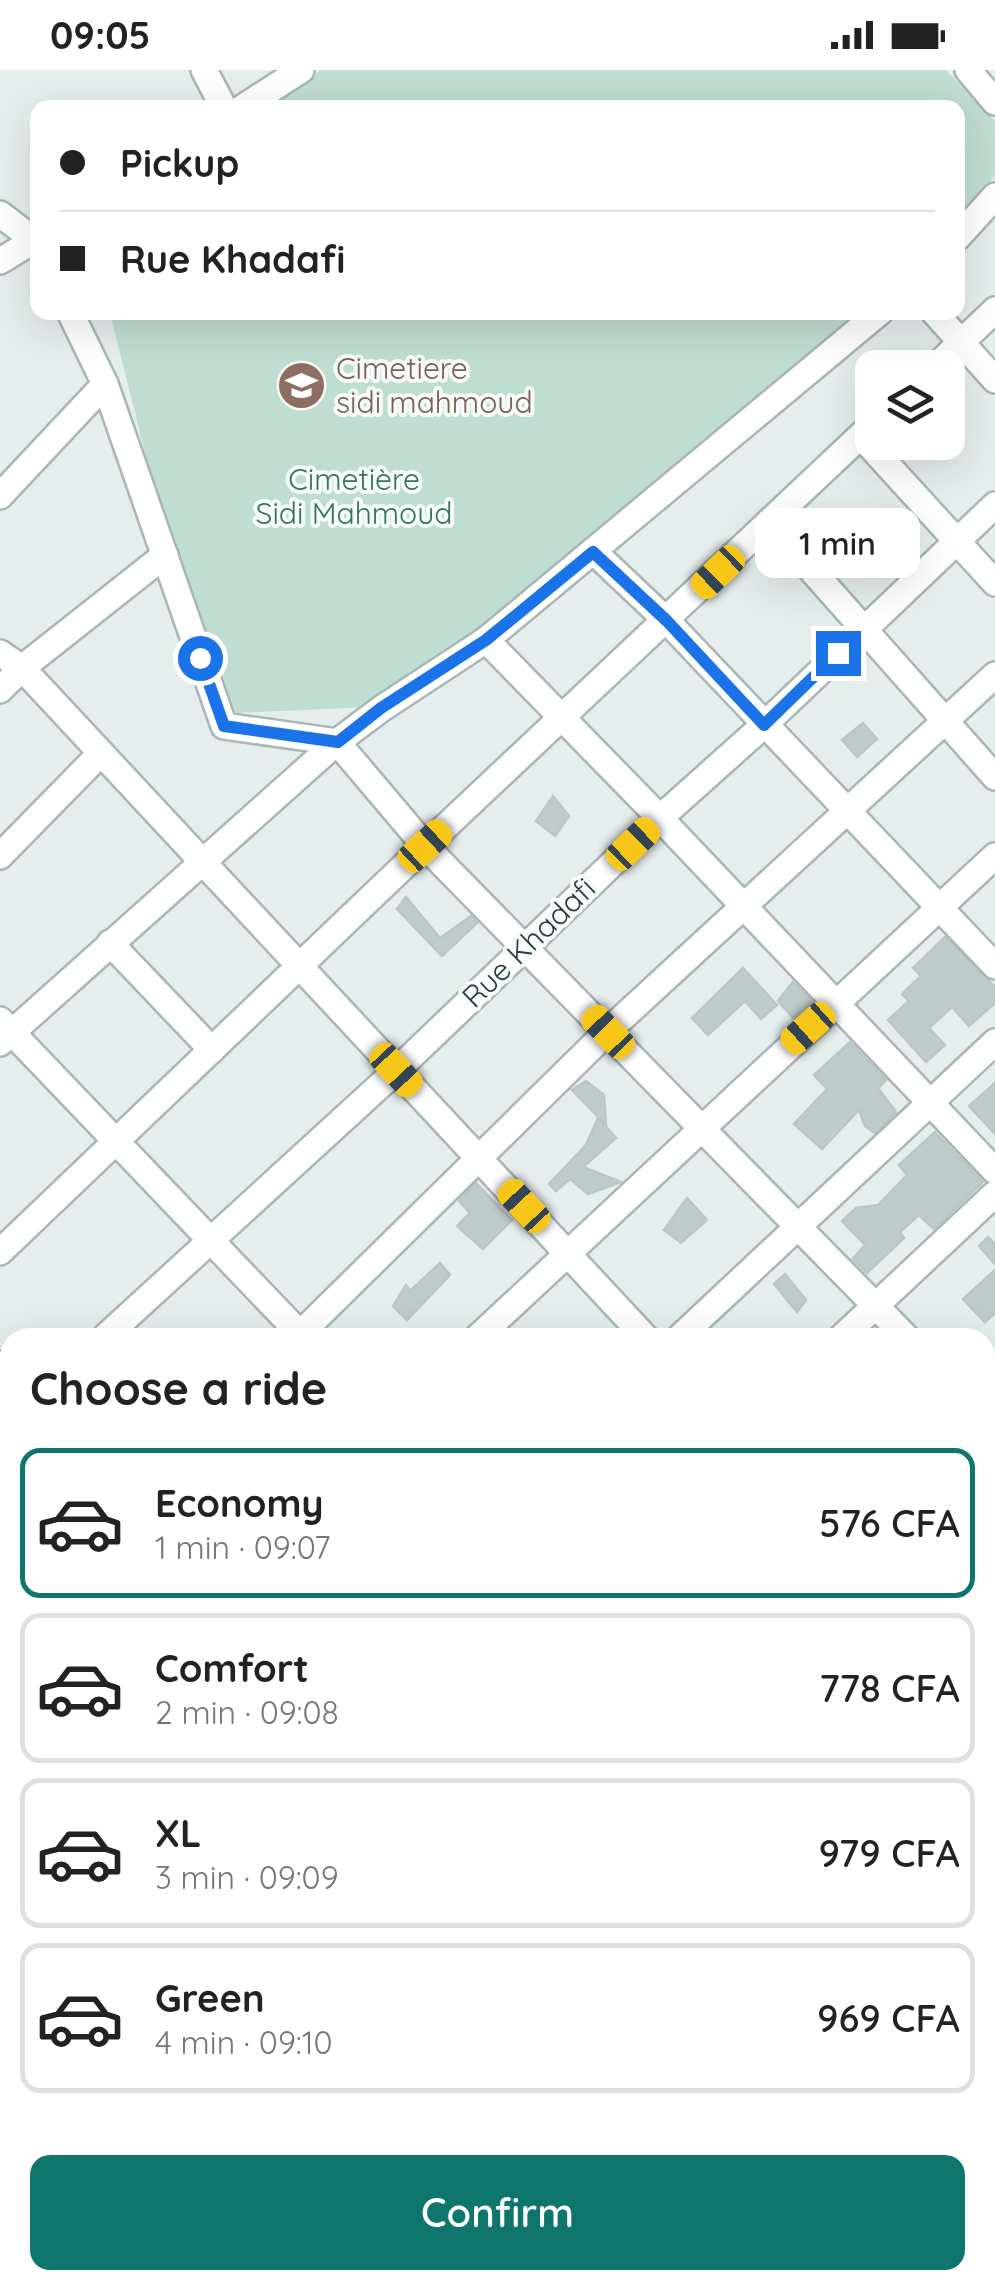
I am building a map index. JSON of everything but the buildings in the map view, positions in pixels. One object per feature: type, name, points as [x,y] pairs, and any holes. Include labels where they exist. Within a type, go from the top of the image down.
[{"type":"street","points":[[204,70],[220,100]]},
{"type":"street","points":[[254,100],[301,70]]},
{"type":"street","points":[[968,70],[995,102]]},
{"type":"street","points":[[965,229],[995,196]]},
{"type":"street","points":[[0,214],[30,237]]},
{"type":"street","points":[[0,261],[30,245]]},
{"type":"street","points":[[953,350],[995,310]]},
{"type":"street","points":[[74,320],[105,384],[224,726],[338,742],[425,846],[897,1328]]},
{"type":"street","points":[[293,1328],[116,1141],[4,1031],[338,742],[381,708],[486,640],[870,320]]},
{"type":"street","points":[[941,320],[995,380]]},
{"type":"street","points":[[4,481],[105,384]]},
{"type":"street","points":[[0,1252],[855,441]]},
{"type":"street","points":[[891,460],[995,584]]},
{"type":"street","name":"Rue Khadafi","points":[[115,1328],[396,1070],[995,506]]},
{"type":"street","points":[[769,522],[995,776]]},
{"type":"street","points":[[593,552],[667,621],[995,966]]},
{"type":"street","points":[[0,690],[22,668],[165,555]]},
{"type":"street","points":[[486,640],[995,1171]]},
{"type":"street","points":[[0,653],[22,668],[637,1328]]},
{"type":"street","points":[[308,1328],[608,1032],[995,675]]},
{"type":"street","points":[[0,856],[102,753]]},
{"type":"street","points":[[488,1328],[995,856]]},
{"type":"street","points":[[110,943],[212,1050]]},
{"type":"street","points":[[690,1328],[995,1042]]},
{"type":"street","points":[[851,1328],[995,1194]]},
{"type":"green space","points":[[321,70],[946,70],[995,121],[995,175],[965,214],[965,100],[274,100]]},
{"type":"green space","name":"Cimetière Sidi Mahmoud","points":[[112,320],[850,320],[431,670],[370,707],[236,713],[152,481]]},
{"type":"place","name":"Cimetiere sidi mahmoud","points":[[301,386]]},
{"type":"route","points":[[200,658],[224,726],[338,742],[381,708],[486,640],[593,552],[667,621],[764,725],[838,653]]}]
